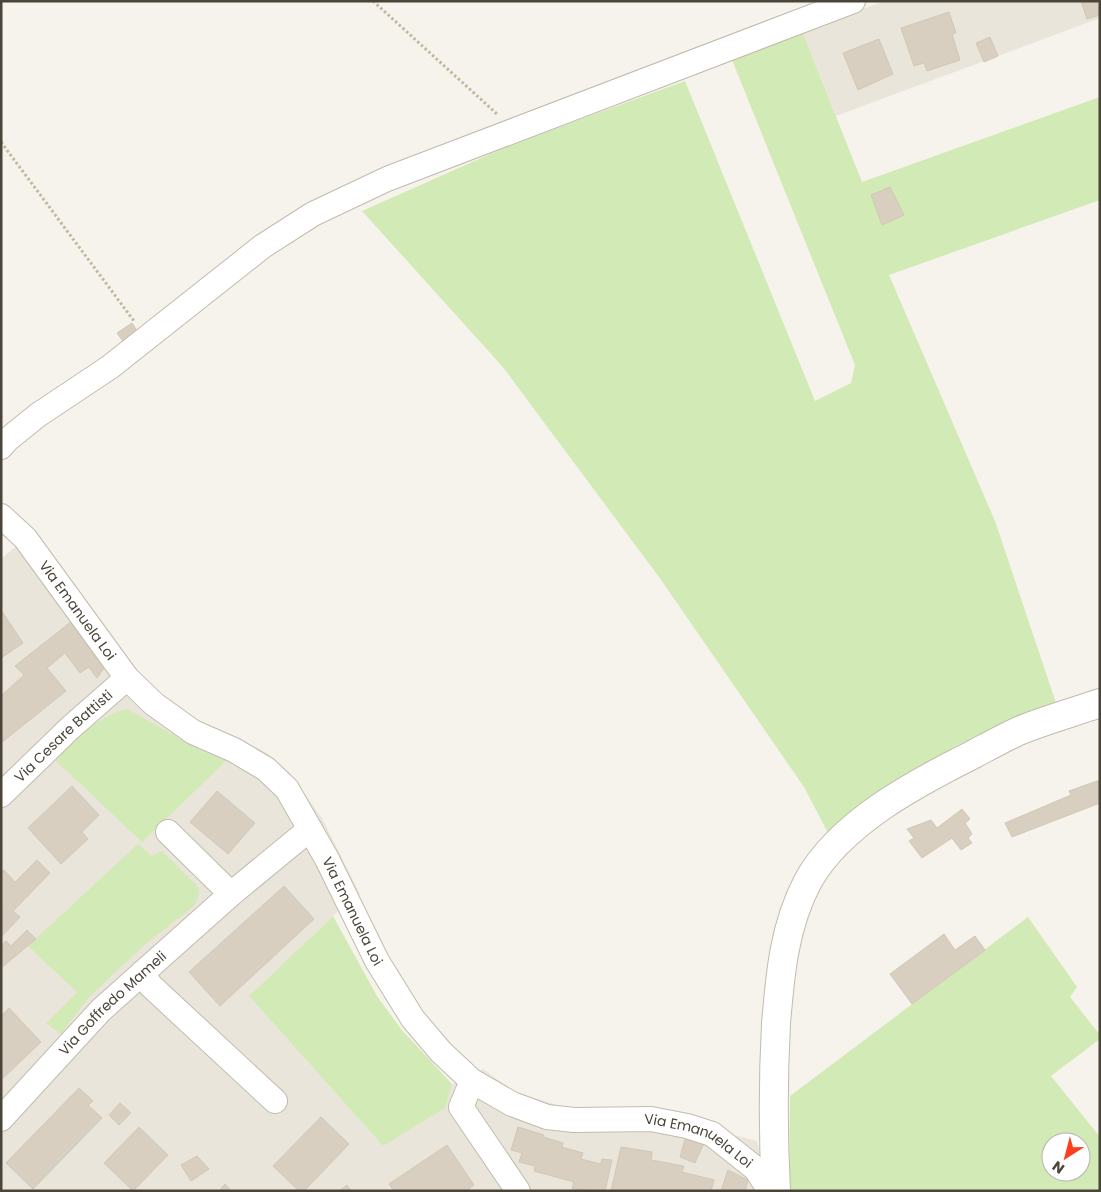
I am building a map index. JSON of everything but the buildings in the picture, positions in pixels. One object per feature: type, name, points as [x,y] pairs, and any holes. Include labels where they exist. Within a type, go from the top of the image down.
[{"type":"street","points":[[1,447],[38,415],[110,366],[263,246],[313,214],[387,179],[853,1]]},
{"type":"street","name":"Via Emanuela Loi","points":[[1,516],[25,538],[127,678],[154,704],[193,732],[234,750],[266,768],[287,789],[327,859],[377,962],[413,1019],[441,1052],[472,1081],[512,1104],[547,1117],[574,1120],[651,1119],[687,1126],[712,1134],[756,1169],[770,1191]]},
{"type":"street","name":"Via Cesare Battisti","points":[[1,795],[70,728],[127,678]]},
{"type":"street","points":[[776,1191],[774,1066],[782,955],[790,922],[808,881],[834,845],[868,815],[941,770],[1021,730],[1100,703]]},
{"type":"street","name":"Via Goffredo Mameli","points":[[1,1119],[101,1010],[231,894],[310,829]]},
{"type":"street","points":[[168,832],[231,894]]},
{"type":"street","points":[[142,973],[151,986],[275,1101]]},
{"type":"street","points":[[472,1081],[461,1107],[518,1191]]},
{"type":"path","points":[[373,1],[496,112],[510,133]]},
{"type":"path","points":[[1,142],[125,307],[145,339]]},
{"type":"shaded area","points":[[885,1],[1100,1],[1100,18],[836,116],[802,31]]},
{"type":"shaded area","points":[[33,532],[146,682],[175,708],[209,727],[242,740],[267,753],[289,772],[322,818],[360,894],[333,916],[249,996],[383,1146],[444,1108],[452,1084],[483,1069],[515,1092],[564,1107],[636,1109],[757,1141],[761,1159],[792,1191],[1,1191],[1,559]]},
{"type":"green space","points":[[802,31],[862,182],[1100,97],[1100,200],[889,275],[995,521],[1056,703],[957,745],[890,786],[828,833],[804,787],[659,577],[502,366],[362,211],[513,144],[685,81],[815,401],[851,383],[855,365],[732,60]]},
{"type":"green space","points":[[127,709],[202,751],[226,761],[142,842],[54,759],[97,723],[116,712]]},
{"type":"green space","points":[[138,844],[152,856],[162,851],[199,888],[198,897],[194,906],[143,946],[89,997],[61,1034],[46,1023],[77,992],[28,946]]},
{"type":"green space","points":[[333,916],[377,996],[401,1029],[452,1084],[445,1108],[383,1146],[249,996]]},
{"type":"green space","points":[[1028,917],[1077,987],[1070,997],[1100,1035],[1100,1039],[1051,1076],[1100,1137],[1100,1191],[792,1191],[789,1189],[790,1096]]}]
